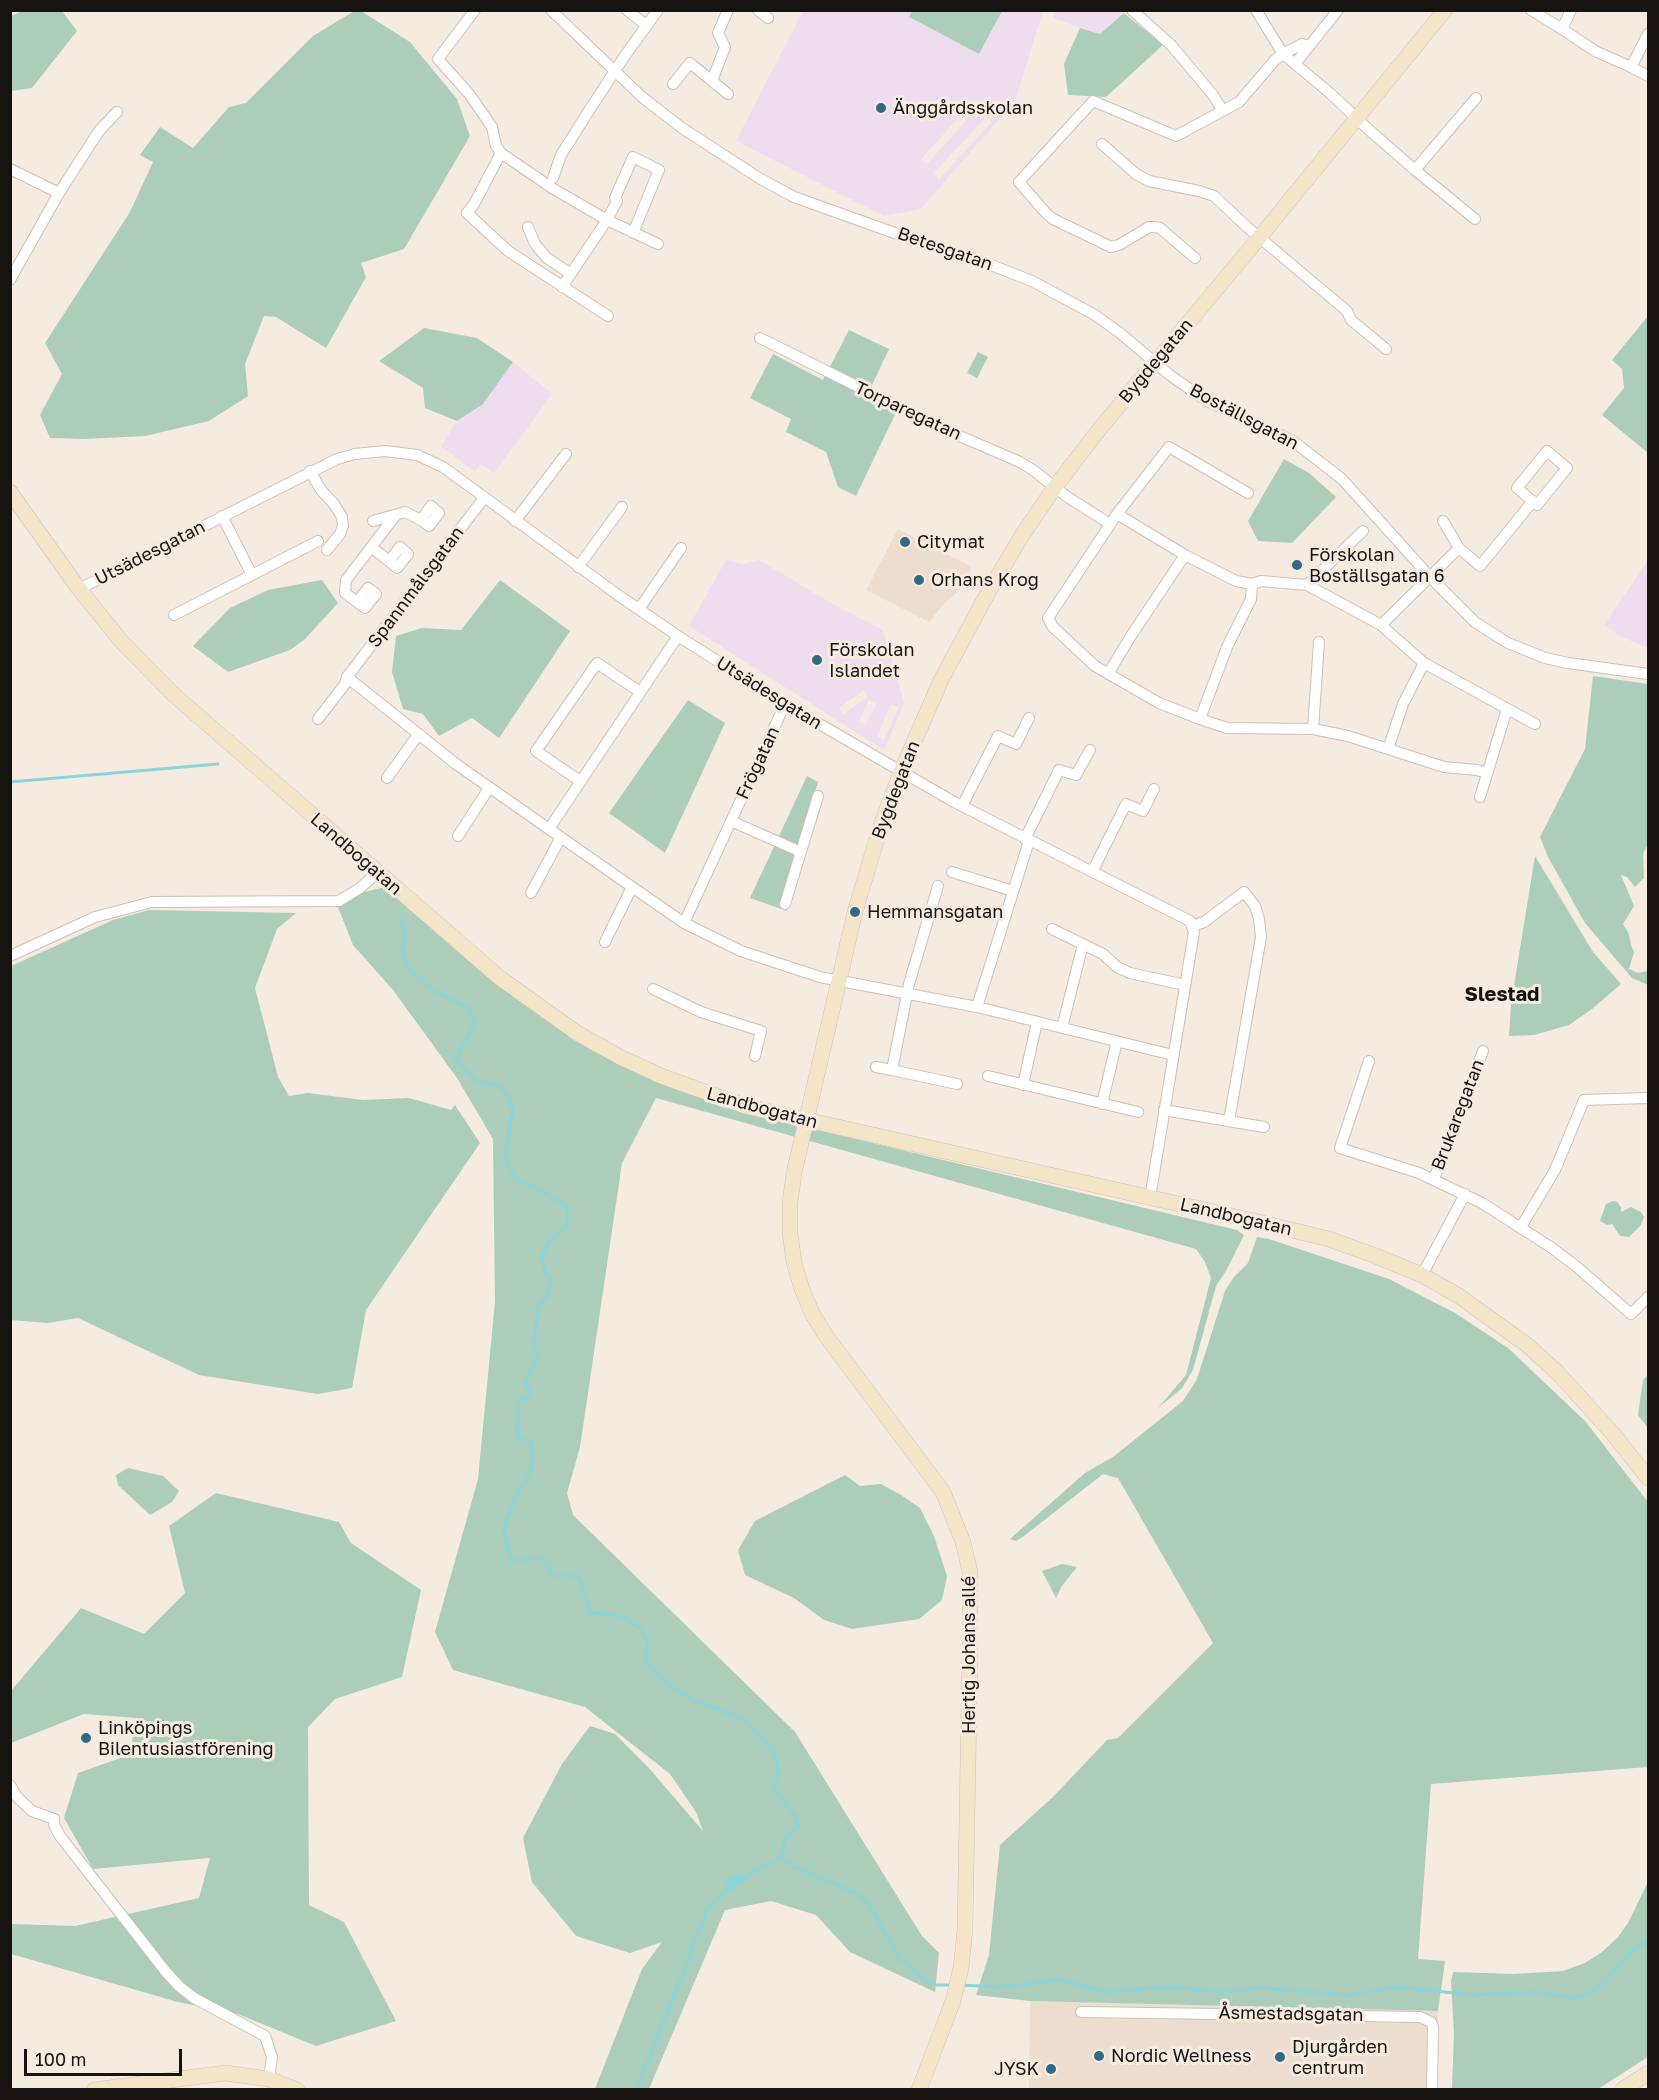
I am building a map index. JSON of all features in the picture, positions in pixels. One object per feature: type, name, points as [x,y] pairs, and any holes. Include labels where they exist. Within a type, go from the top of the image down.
[{"type":"street","points":[[475,10],[438,59],[470,95],[492,127],[496,146],[501,153],[552,188],[607,220],[658,244]]},
{"type":"street","name":"Betesgatan","points":[[551,10],[670,118],[725,157],[794,196],[917,242],[986,263],[1032,281],[1095,315],[1154,362]]},
{"type":"street","points":[[627,10],[647,26]]},
{"type":"street","points":[[553,178],[561,155],[615,70],[658,10]]},
{"type":"street","points":[[712,81],[725,46],[718,33],[728,10]]},
{"type":"street","points":[[758,10],[768,18]]},
{"type":"street","points":[[1132,10],[1172,45],[1213,95],[1223,111]]},
{"type":"street","points":[[1256,10],[1283,54],[1415,170],[1475,219]]},
{"type":"street","points":[[1295,64],[1338,10]]},
{"type":"street","name":"Bygdegatan","points":[[806,1120],[837,981],[867,868],[901,772],[966,632],[1023,534],[1055,487],[1154,362],[1260,238],[1445,10]]},
{"type":"street","points":[[1531,10],[1595,51],[1648,76]]},
{"type":"street","points":[[1562,29],[1571,10]]},
{"type":"street","points":[[1631,67],[1648,33]]},
{"type":"street","points":[[1195,258],[1160,228],[1155,227],[1149,228],[1119,246],[1111,247],[1053,219],[1019,182],[1093,101],[1176,136],[1239,102],[1275,60],[1283,54],[1302,44],[1309,46]]},
{"type":"street","points":[[674,84],[690,63],[728,94]]},
{"type":"street","points":[[1415,170],[1476,98]]},
{"type":"street","points":[[10,280],[59,193],[99,131],[117,112]]},
{"type":"street","points":[[1102,144],[1136,174],[1149,181],[1214,196],[1347,311],[1351,320],[1386,349]]},
{"type":"street","points":[[501,153],[467,213],[508,251],[608,316]]},
{"type":"street","points":[[562,287],[607,220],[617,201],[615,198],[633,157],[659,170],[633,233]]},
{"type":"street","points":[[10,169],[59,193]]},
{"type":"street","points":[[528,227],[536,244],[547,258],[571,274]]},
{"type":"street","name":"Torparegatan","points":[[760,338],[929,422],[1020,462],[1055,487]]},
{"type":"street","name":"Boställsgatan","points":[[1154,362],[1207,401],[1293,441],[1324,465],[1355,492],[1431,578],[1475,622],[1508,643],[1545,658],[1648,674]]},
{"type":"street","points":[[1248,493],[1169,447],[1117,514],[1048,618],[1053,627],[1084,657],[1108,674],[1159,703],[1200,719],[1227,728],[1313,729],[1348,736],[1444,767],[1487,773]]},
{"type":"street","name":"Utsädesgatan","points":[[79,589],[337,459],[371,451],[417,455],[443,467],[578,567],[678,636],[785,704],[901,772]]},
{"type":"street","points":[[1547,452],[1567,468],[1537,505],[1533,501],[1517,488],[1547,452]]},
{"type":"street","points":[[516,521],[566,454]]},
{"type":"street","points":[[310,471],[321,490],[342,517],[343,526],[340,534],[327,550]]},
{"type":"street","points":[[1055,487],[1110,524]]},
{"type":"street","name":"Landbogatan","points":[[10,492],[79,589],[122,642],[174,695],[500,978],[577,1033],[620,1057],[698,1090],[745,1106],[1329,1239],[1422,1275],[1459,1296],[1527,1345],[1557,1372],[1648,1478]]},
{"type":"street","name":"Spannmålsgatan","points":[[318,719],[345,684],[347,677],[484,498]]},
{"type":"street","points":[[1443,521],[1459,548],[1480,566],[1533,501]]},
{"type":"street","points":[[578,567],[622,507]]},
{"type":"street","points":[[373,521],[405,512],[420,520]]},
{"type":"street","points":[[1117,514],[1185,555],[1236,580],[1252,584],[1261,581],[1307,585],[1381,625],[1425,663],[1535,724]]},
{"type":"street","name":"Utsädesgatan","points":[[222,516],[252,575]]},
{"type":"street","points":[[357,602],[345,593],[345,586],[353,571],[395,516]]},
{"type":"street","points":[[1307,585],[1363,531]]},
{"type":"street","points":[[174,615],[318,541]]},
{"type":"street","points":[[371,547],[389,561]]},
{"type":"street","points":[[639,609],[681,548]]},
{"type":"street","points":[[1381,625],[1459,548]]},
{"type":"street","points":[[1108,674],[1185,555]]},
{"type":"street","points":[[1200,719],[1227,647],[1251,599],[1252,584]]},
{"type":"street","points":[[549,829],[678,636]]},
{"type":"street","points":[[1313,729],[1319,642]]},
{"type":"street","points":[[580,781],[536,751],[597,663],[640,692]]},
{"type":"street","points":[[1388,748],[1403,704],[1425,663]]},
{"type":"street","points":[[347,677],[418,735],[489,788],[684,922],[741,951],[837,981],[977,1007],[1173,1056]]},
{"type":"street","name":"Frögatan","points":[[684,922],[785,704]]},
{"type":"street","points":[[1480,797],[1507,709]]},
{"type":"street","points":[[962,806],[998,736],[1016,744],[1029,718]]},
{"type":"street","points":[[387,778],[418,735]]},
{"type":"street","points":[[977,1007],[1027,840],[1059,770],[1076,775],[1090,750]]},
{"type":"street","points":[[901,772],[1027,840],[1184,917],[1193,926],[1194,932],[1150,1198]]},
{"type":"street","points":[[458,836],[489,788]]},
{"type":"street","points":[[1092,872],[1126,804],[1143,811],[1154,789]]},
{"type":"street","points":[[785,904],[818,796]]},
{"type":"street","name":"Frögatan","points":[[732,821],[801,852]]},
{"type":"street","points":[[531,892],[561,837]]},
{"type":"street","points":[[10,956],[95,917],[152,902],[339,901],[360,888],[378,872]]},
{"type":"street","points":[[952,872],[1013,891]]},
{"type":"street","points":[[892,1070],[907,993],[938,886]]},
{"type":"street","points":[[605,942],[632,887]]},
{"type":"street","points":[[1193,926],[1204,921],[1242,888],[1255,906],[1259,919],[1261,937],[1229,1121]]},
{"type":"street","points":[[1052,929],[1103,954],[1117,967],[1130,973],[1185,985]]},
{"type":"street","points":[[1062,1028],[1083,944]]},
{"type":"street","points":[[653,989],[701,1012],[761,1031],[755,1056]]},
{"type":"street","points":[[1023,1085],[1037,1022]]},
{"type":"street","points":[[1101,1104],[1117,1041]]},
{"type":"street","name":"Brukaregatan","points":[[1434,1179],[1483,1051]]},
{"type":"street","name":"Brukaregatan","points":[[1369,1061],[1335,1147],[1434,1179],[1465,1194],[1521,1227],[1577,1267],[1631,1314],[1648,1297]]},
{"type":"street","points":[[876,1067],[957,1084]]},
{"type":"street","points":[[988,1076],[1138,1112]]},
{"type":"street","points":[[1521,1227],[1555,1170],[1584,1100],[1648,1098]]},
{"type":"street","points":[[1164,1110],[1264,1127]]},
{"type":"street","name":"Hertig Johans allé","points":[[806,1120],[790,1203],[790,1233],[802,1289],[812,1313],[826,1336],[943,1492],[955,1517],[970,1572],[965,1930],[961,1968],[952,2001],[919,2090]]},
{"type":"street","points":[[1422,1275],[1465,1194]]},
{"type":"street","points":[[10,1785],[17,1797],[32,1811],[54,1819],[54,1825],[60,1836],[180,1987],[194,1998],[265,2036],[272,2057],[268,2079]]},
{"type":"street","name":"Åsmestadsgatan","points":[[1081,2012],[1420,2017],[1431,2022],[1433,2027],[1432,2090]]},
{"type":"street","points":[[94,2090],[225,2073],[268,2079],[297,2090]]},
{"type":"street","points":[[1622,2090],[1648,2073]]},
{"type":"shaded area","points":[[1124,10],[1124,13],[1100,34],[1053,18],[1056,11]]},
{"type":"shaded area","name":"Änggårdsskolan","points":[[803,11],[912,11],[909,17],[978,54],[1002,11],[1043,11],[1015,101],[921,209],[884,216],[736,141]],"holes":[[[961,115],[966,121],[927,164],[921,159]],[[986,117],[992,122],[939,179],[934,173]]]},
{"type":"shaded area","points":[[513,362],[552,394],[494,473],[481,464],[475,472],[441,446],[457,421],[483,404]]},
{"type":"shaded area","points":[[898,529],[972,567],[957,592],[929,622],[866,590]]},
{"type":"shaded area","name":"Förskolan Islandet","points":[[726,560],[742,564],[759,560],[829,602],[883,630],[904,703],[884,750],[689,626]],"holes":[[[864,690],[868,697],[843,714],[839,708]],[[869,700],[876,704],[866,725],[859,722]],[[891,704],[899,708],[884,740],[877,736]]]},
{"type":"shaded area","points":[[1648,560],[1648,648],[1620,636],[1604,625]]},
{"type":"shaded area","points":[[1030,2001],[1438,2011],[1436,2089],[1029,2090]]},
{"type":"green space","points":[[25,10],[62,11],[77,31],[32,88],[11,91],[11,16]]},
{"type":"green space","points":[[356,10],[410,42],[457,99],[470,136],[404,249],[361,263],[366,277],[326,348],[276,317],[264,316],[245,364],[248,396],[209,421],[145,436],[50,438],[40,415],[62,374],[45,343],[130,212],[153,162],[140,155],[160,127],[193,148],[229,107],[246,103],[313,36]]},
{"type":"green space","points":[[912,10],[1002,11],[979,54],[909,17]]},
{"type":"green space","points":[[1124,13],[1163,45],[1106,97],[1068,95],[1064,64],[1080,28],[1100,34]]},
{"type":"green space","points":[[1648,316],[1648,453],[1602,415],[1624,388],[1622,369],[1612,360]]},
{"type":"green space","points":[[424,328],[477,338],[513,362],[483,404],[457,421],[425,408],[423,388],[379,361]]},
{"type":"green space","points":[[849,330],[889,349],[871,387],[901,402],[856,496],[838,487],[826,452],[786,432],[791,419],[750,398],[773,354],[823,380]]},
{"type":"green space","points":[[978,352],[988,357],[977,378],[967,373]]},
{"type":"green space","points":[[1284,459],[1309,473],[1336,497],[1292,543],[1258,541],[1248,521]]},
{"type":"green space","points":[[322,580],[338,603],[305,639],[290,650],[228,672],[193,646],[230,608],[268,590]]},
{"type":"green space","points":[[500,580],[570,631],[499,738],[472,718],[439,736],[423,714],[403,709],[392,672],[396,636],[422,628],[461,630]]},
{"type":"green space","points":[[1593,676],[1648,684],[1648,843],[1643,854],[1644,878],[1635,887],[1627,877],[1621,875],[1634,906],[1623,924],[1629,934],[1634,952],[1629,969],[1638,973],[1648,971],[1648,985],[1632,978],[1585,923],[1548,857],[1540,837],[1585,749]]},
{"type":"green space","points":[[688,700],[725,723],[665,853],[609,813]]},
{"type":"green space","points":[[807,776],[818,782],[781,905],[788,908],[787,911],[750,898]]},
{"type":"green space","points":[[1535,856],[1593,952],[1621,984],[1569,1025],[1534,1035],[1509,1036],[1511,1004]]},
{"type":"green space","points":[[385,887],[637,1069],[721,1107],[1237,1230],[1244,1235],[1216,1286],[1193,1370],[1182,1388],[1158,1408],[1186,1375],[1211,1278],[1205,1262],[1196,1249],[656,1098],[622,1163],[580,1447],[567,1493],[573,1515],[795,1732],[922,1936],[939,1953],[935,1992],[850,1952],[816,1915],[771,1901],[725,1910],[649,2089],[595,2089],[642,1969],[662,1942],[630,1953],[576,1936],[532,1882],[523,1838],[562,1764],[590,1726],[615,1734],[648,1767],[703,1831],[696,1812],[670,1774],[585,1707],[453,1670],[435,1632],[478,1479],[495,1302],[493,1139],[457,1078],[393,990],[353,945],[338,907],[356,894]]},
{"type":"green space","points":[[149,910],[296,913],[277,929],[255,988],[278,1077],[289,1096],[308,1093],[363,1100],[409,1098],[451,1110],[455,1105],[480,1143],[366,1310],[352,1388],[318,1394],[199,1375],[78,1318],[48,1323],[11,1320],[11,966],[113,920]]},
{"type":"green space","points":[[1613,1201],[1621,1207],[1621,1212],[1631,1207],[1641,1212],[1644,1217],[1641,1225],[1629,1237],[1620,1236],[1612,1224],[1607,1225],[1600,1221],[1606,1204]]},
{"type":"green space","points":[[1257,1237],[1389,1279],[1455,1313],[1508,1348],[1585,1421],[1648,1502],[1648,1767],[1431,1784],[1418,1959],[1445,1961],[1438,2011],[1030,2001],[976,1995],[989,1955],[1000,1845],[1053,1797],[1107,1740],[1118,1738],[1213,1643],[1118,1478],[1103,1474],[1024,1536],[1016,1541],[1010,1539],[1085,1473],[1113,1457],[1183,1401],[1197,1379],[1225,1291],[1234,1277],[1248,1263]]},
{"type":"green space","points":[[1648,1375],[1648,1428],[1638,1415],[1643,1380]]},
{"type":"green space","points":[[128,1468],[163,1476],[179,1491],[172,1502],[150,1515],[118,1485],[116,1475]]},
{"type":"green space","points":[[845,1475],[860,1486],[881,1484],[920,1508],[934,1536],[947,1576],[942,1600],[919,1619],[852,1629],[824,1620],[794,1598],[745,1575],[738,1550],[755,1521]]},
{"type":"green space","points":[[216,1493],[339,1522],[351,1543],[421,1590],[402,1677],[335,1699],[308,1727],[309,1905],[344,1922],[396,2021],[316,2046],[238,2014],[178,2002],[11,1954],[11,1924],[75,1926],[199,1898],[210,1858],[93,1869],[64,1818],[78,1773],[129,1755],[137,1718],[84,1714],[11,1743],[11,1691],[81,1608],[144,1634],[185,1593],[169,1526]]},
{"type":"green space","points":[[1062,1564],[1077,1567],[1056,1598],[1042,1571]]},
{"type":"green space","points":[[1648,1882],[1648,2057],[1598,2089],[1452,2089],[1454,2033],[1451,1981],[1453,1972],[1514,1974],[1563,1971],[1585,1963],[1602,1952],[1618,1937],[1628,1923]]},
{"type":"water","points":[[733,1875],[744,1876],[746,1880],[726,1894],[725,1882]]},
{"type":"waterway","points":[[10,782],[218,764]]},
{"type":"waterway","points":[[401,919],[405,933],[402,954],[409,968],[433,990],[470,1009],[475,1023],[455,1059],[478,1082],[497,1084],[508,1096],[513,1109],[505,1156],[509,1169],[516,1179],[549,1195],[567,1207],[567,1225],[550,1240],[542,1255],[545,1271],[551,1279],[548,1295],[538,1307],[534,1345],[538,1358],[524,1383],[530,1391],[527,1397],[519,1400],[517,1436],[531,1443],[533,1459],[529,1475],[518,1491],[503,1529],[512,1561],[540,1558],[548,1565],[552,1577],[568,1575],[579,1578],[590,1613],[610,1614],[627,1619],[642,1630],[648,1642],[645,1656],[650,1668],[693,1700],[741,1718],[773,1751],[778,1777],[773,1789],[796,1816],[798,1827],[785,1838],[782,1857],[792,1866],[856,1893],[869,1904],[899,1958],[923,1979],[936,1985],[951,1985]]},
{"type":"waterway","points":[[744,1879],[782,1857]]},
{"type":"waterway","points":[[636,2090],[707,1909],[728,1890]]},
{"type":"waterway","points":[[961,1985],[998,1987],[1061,1980],[1104,1992],[1169,1987],[1221,1992],[1261,1988],[1349,1995],[1397,1987],[1473,1995],[1537,1992],[1571,1998],[1591,1992],[1604,1983],[1633,1950],[1648,1941]]},
{"type":"place","name":"Änggårdsskolan","points":[[881,108]]},
{"type":"place","name":"Citymat","points":[[905,542]]},
{"type":"place","name":"Förskolan Boställsgatan 6","points":[[1297,565]]},
{"type":"place","name":"Orhans Krog","points":[[919,580]]},
{"type":"place","name":"Förskolan Islandet","points":[[817,660]]},
{"type":"place","name":"Hemmansgatan","points":[[855,912]]},
{"type":"place","name":"Linköpings Bilentusiastförening","points":[[86,1738]]},
{"type":"place","name":"Nordic Wellness","points":[[1099,2056]]},
{"type":"place","name":"Djurgården centrum","points":[[1280,2057]]},
{"type":"place","name":"JYSK","points":[[1051,2069]]},
{"type":"district","name":"Slestad","points":[[1502,995]]}]
